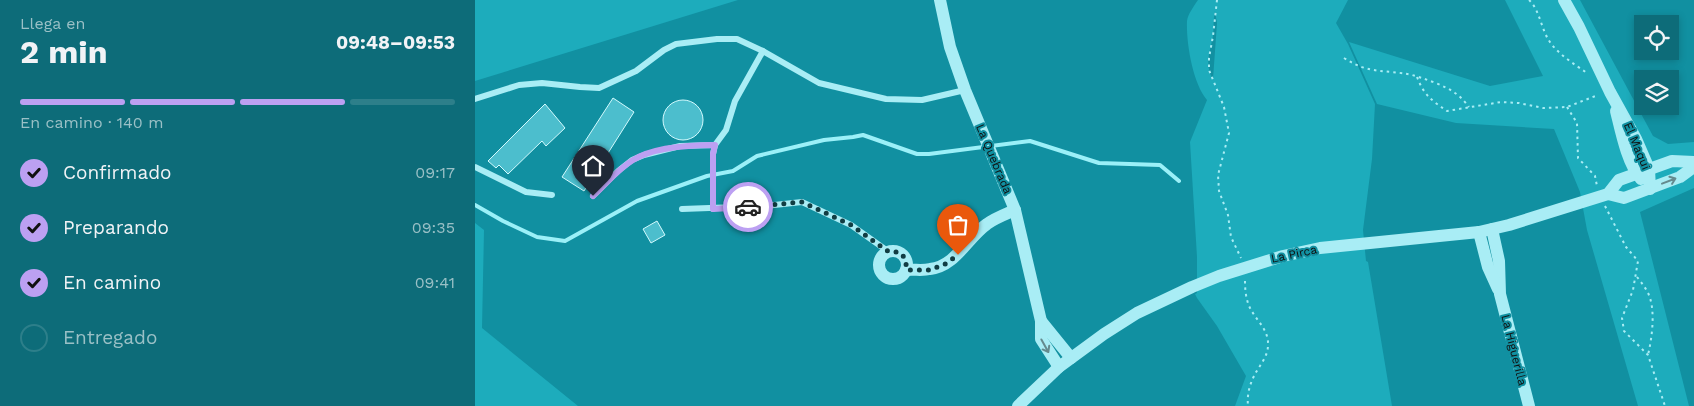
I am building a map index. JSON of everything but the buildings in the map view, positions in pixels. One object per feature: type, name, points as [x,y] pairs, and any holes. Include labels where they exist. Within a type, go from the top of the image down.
[{"type":"street","name":"La Quebrada","points":[[940,0],[949,48],[1015,210],[1041,321],[1041,339],[1059,367]]},
{"type":"street","name":"El Maqui","points":[[1564,0],[1636,139],[1649,169],[1650,189]]},
{"type":"street","name":"El Maqui","points":[[1610,92],[1623,140],[1636,173],[1650,189]]},
{"type":"street","name":"La Pirca","points":[[1604,196],[1619,180],[1636,173],[1672,161],[1694,162]]},
{"type":"street","name":"La Pirca","points":[[1018,406],[1059,367],[1103,334],[1137,313],[1192,287],[1246,266],[1320,248],[1485,231],[1604,196],[1624,198],[1680,177],[1694,167]]},
{"type":"street","points":[[907,270],[930,270],[945,264],[958,255],[972,237],[987,223],[1015,210]]},
{"type":"street","name":"La Higuerilla","points":[[1485,231],[1499,261],[1500,294],[1529,406]]},
{"type":"street","points":[[889,252],[899,252],[907,263],[907,270],[904,274],[894,279],[883,274],[880,263],[881,258],[889,252]]},
{"type":"street","name":"La Quebrada","points":[[1041,321],[1071,358]]},
{"type":"lane","points":[[475,99],[503,92],[519,85],[542,83],[599,88],[636,71],[664,50],[676,44],[717,39],[737,40],[763,51],[819,83],[886,99],[922,100],[965,90]]},
{"type":"lane","points":[[713,209],[713,154],[715,145],[726,130],[735,102],[763,51]]},
{"type":"lane","points":[[593,196],[632,160],[680,146],[715,145]]},
{"type":"lane","points":[[475,167],[526,192],[552,195]]},
{"type":"lane","points":[[682,209],[765,206],[802,202],[851,225],[889,252]]},
{"type":"path","points":[[1217,0],[1209,70],[1224,107],[1229,133],[1218,175],[1219,192],[1228,215],[1231,237],[1246,266],[1245,292],[1249,308],[1264,328],[1269,343],[1263,363],[1254,376],[1248,390],[1247,406]]},
{"type":"path","points":[[1529,0],[1535,5],[1539,21],[1549,41],[1587,73]]},
{"type":"path","points":[[1344,58],[1355,65],[1371,71],[1417,77],[1456,93],[1469,107]]},
{"type":"path","points":[[1417,77],[1423,91],[1433,102],[1447,110],[1501,102],[1519,103],[1543,108],[1567,108],[1610,92]]},
{"type":"path","points":[[1594,88],[1597,96]]},
{"type":"path","points":[[1567,108],[1577,123],[1578,158],[1595,176],[1626,248],[1638,261],[1633,290],[1622,318],[1624,331],[1648,355],[1665,406]]},
{"type":"path","points":[[1636,276],[1649,294],[1653,319],[1652,341],[1648,355]]},
{"type":"green space","points":[[475,0],[738,0],[475,81]]},
{"type":"green space","points":[[1198,0],[1348,0],[1336,23],[1348,44],[1375,104],[1372,159],[1363,230],[1366,261],[1368,262],[1392,406],[1235,406],[1246,376],[1217,326],[1195,294],[1197,293],[1197,257],[1190,142],[1207,100],[1198,84],[1191,63],[1187,21]],"holes":[[[1215,11],[1217,23],[1213,79],[1208,63]]]},
{"type":"green space","points":[[1505,0],[1580,0],[1634,101],[1634,115],[1642,115],[1653,136],[1668,144],[1694,142],[1694,188],[1640,212],[1689,406],[1638,406],[1587,230],[1580,192],[1554,129],[1456,123],[1377,104],[1349,42],[1490,86],[1543,76]]},
{"type":"green space","points":[[475,223],[484,230],[482,328],[578,406],[475,406]]},
{"type":"waterway","points":[[475,205],[537,237],[565,241],[637,201],[707,176],[733,171],[757,156],[824,140],[863,135],[917,154],[1030,141],[1099,163],[1160,165],[1179,181]]},
{"type":"way so far","points":[[748,207],[802,202],[851,225],[889,252],[899,252],[905,258],[907,270],[917,268],[930,270],[945,264],[958,255]]},
{"type":"route","points":[[593,196],[632,160],[680,146],[715,145],[713,154],[713,209],[748,207]]}]
